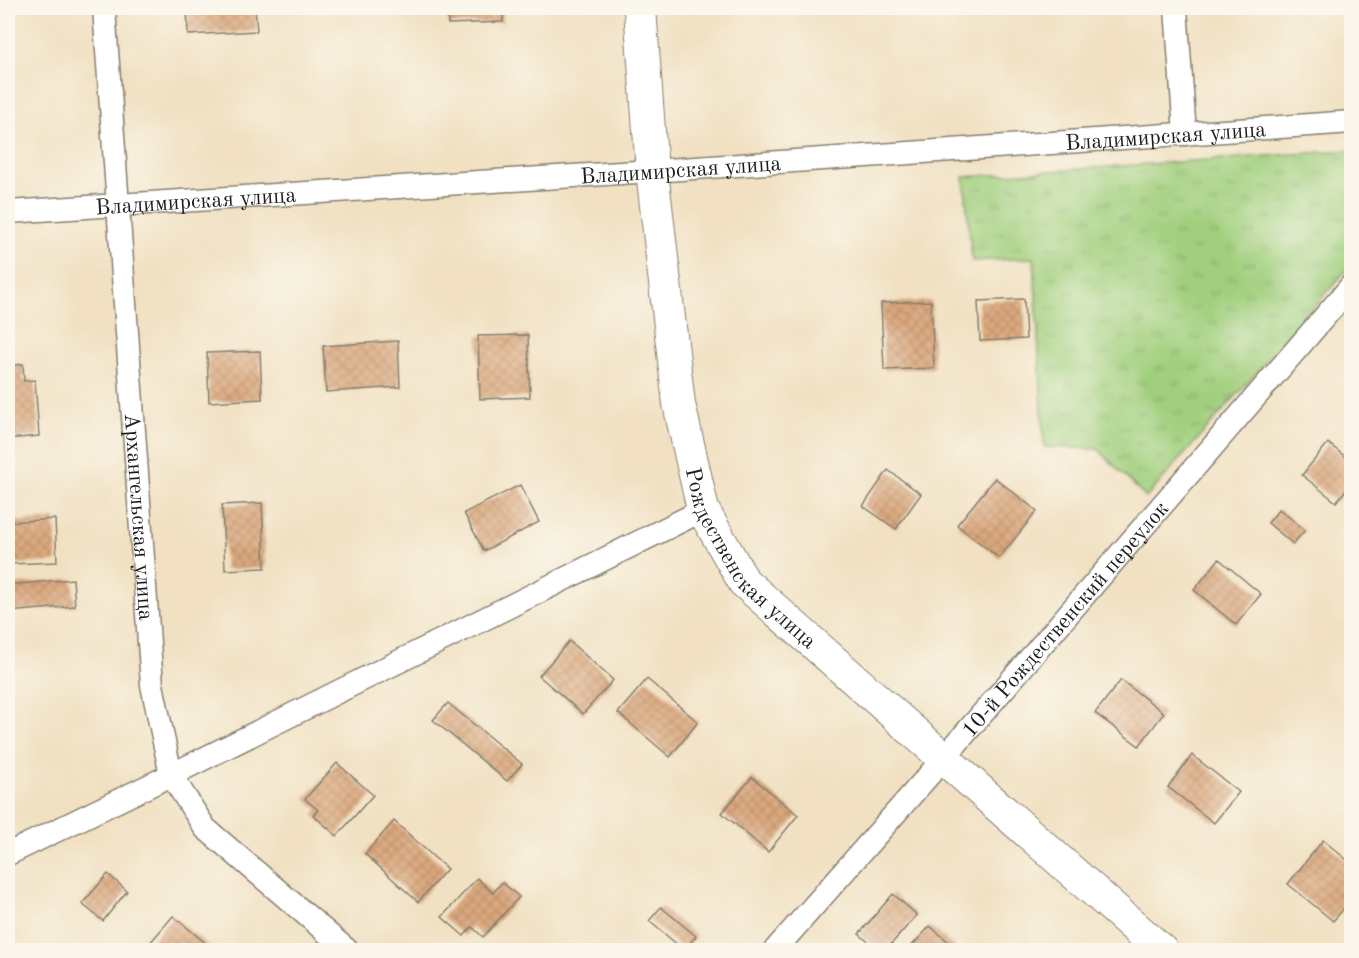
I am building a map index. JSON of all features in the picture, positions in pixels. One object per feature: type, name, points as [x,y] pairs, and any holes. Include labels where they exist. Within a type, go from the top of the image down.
[{"type":"street","name":"Архангельская улица","points":[[104,8],[152,685],[171,776],[205,828],[347,951]]},
{"type":"street","name":"Рождественская улица","points":[[640,8],[652,171],[679,404],[703,510],[744,582],[1161,951]]},
{"type":"street","points":[[1176,8],[1185,134]]},
{"type":"street","name":"Владимирская улица","points":[[8,212],[652,171],[1352,122]]},
{"type":"street","name":"10-й Рождественский переулок","points":[[775,951],[945,758],[1352,285]]},
{"type":"street","points":[[8,854],[171,776],[703,510]]},
{"type":"green space","points":[[1351,150],[1351,265],[1146,498],[1098,449],[1044,447],[1034,258],[972,261],[964,177]]},
{"type":"building","points":[[8,8],[11,8],[13,49],[8,50]]},
{"type":"building","points":[[187,8],[255,8],[257,31],[188,35]]},
{"type":"building","points":[[448,8],[503,8],[503,22],[448,24]]},
{"type":"building","points":[[1024,299],[1026,339],[980,341],[978,301]]},
{"type":"building","points":[[931,301],[934,368],[884,370],[881,303]]},
{"type":"building","points":[[528,335],[530,397],[480,399],[478,336]]},
{"type":"building","points":[[398,341],[400,387],[326,392],[323,346]]},
{"type":"building","points":[[260,351],[262,399],[209,402],[207,353]]},
{"type":"building","points":[[23,364],[24,381],[35,380],[39,436],[8,439],[8,366]]},
{"type":"building","points":[[1328,443],[1352,462],[1352,483],[1336,502],[1302,475]]},
{"type":"building","points":[[888,470],[921,494],[896,529],[863,506]]},
{"type":"building","points":[[995,478],[1037,511],[999,558],[957,525]]},
{"type":"building","points":[[520,485],[539,522],[484,551],[464,513]]},
{"type":"building","points":[[262,503],[265,568],[225,570],[222,505]]},
{"type":"building","points":[[1279,509],[1305,530],[1293,544],[1268,523]]},
{"type":"building","points":[[55,519],[57,562],[11,564],[9,522]]},
{"type":"building","points":[[1219,559],[1261,594],[1236,625],[1194,590]]},
{"type":"building","points":[[73,579],[75,606],[8,612],[8,585]]},
{"type":"building","points":[[569,641],[613,680],[583,714],[539,676]]},
{"type":"building","points":[[647,679],[698,722],[670,757],[618,713]]},
{"type":"building","points":[[1121,680],[1164,713],[1139,746],[1095,713]]},
{"type":"building","points":[[448,703],[522,764],[507,781],[433,720]]},
{"type":"building","points":[[1192,755],[1239,792],[1214,823],[1168,787]]},
{"type":"building","points":[[337,763],[373,795],[337,836],[313,815],[318,810],[305,799]]},
{"type":"building","points":[[752,777],[798,815],[768,852],[722,813]]},
{"type":"building","points":[[394,821],[447,869],[418,902],[365,854]]},
{"type":"building","points":[[1323,840],[1352,864],[1352,899],[1333,921],[1288,884]]},
{"type":"building","points":[[108,874],[127,891],[103,921],[82,904]]},
{"type":"building","points":[[477,878],[493,893],[502,882],[519,897],[483,937],[472,927],[464,936],[442,917]]},
{"type":"building","points":[[893,894],[917,915],[886,950],[878,950],[859,934]]},
{"type":"building","points":[[661,907],[696,936],[684,950],[649,921]]},
{"type":"building","points":[[173,916],[214,950],[156,950],[149,944]]},
{"type":"building","points":[[930,926],[958,950],[908,950]]}]
